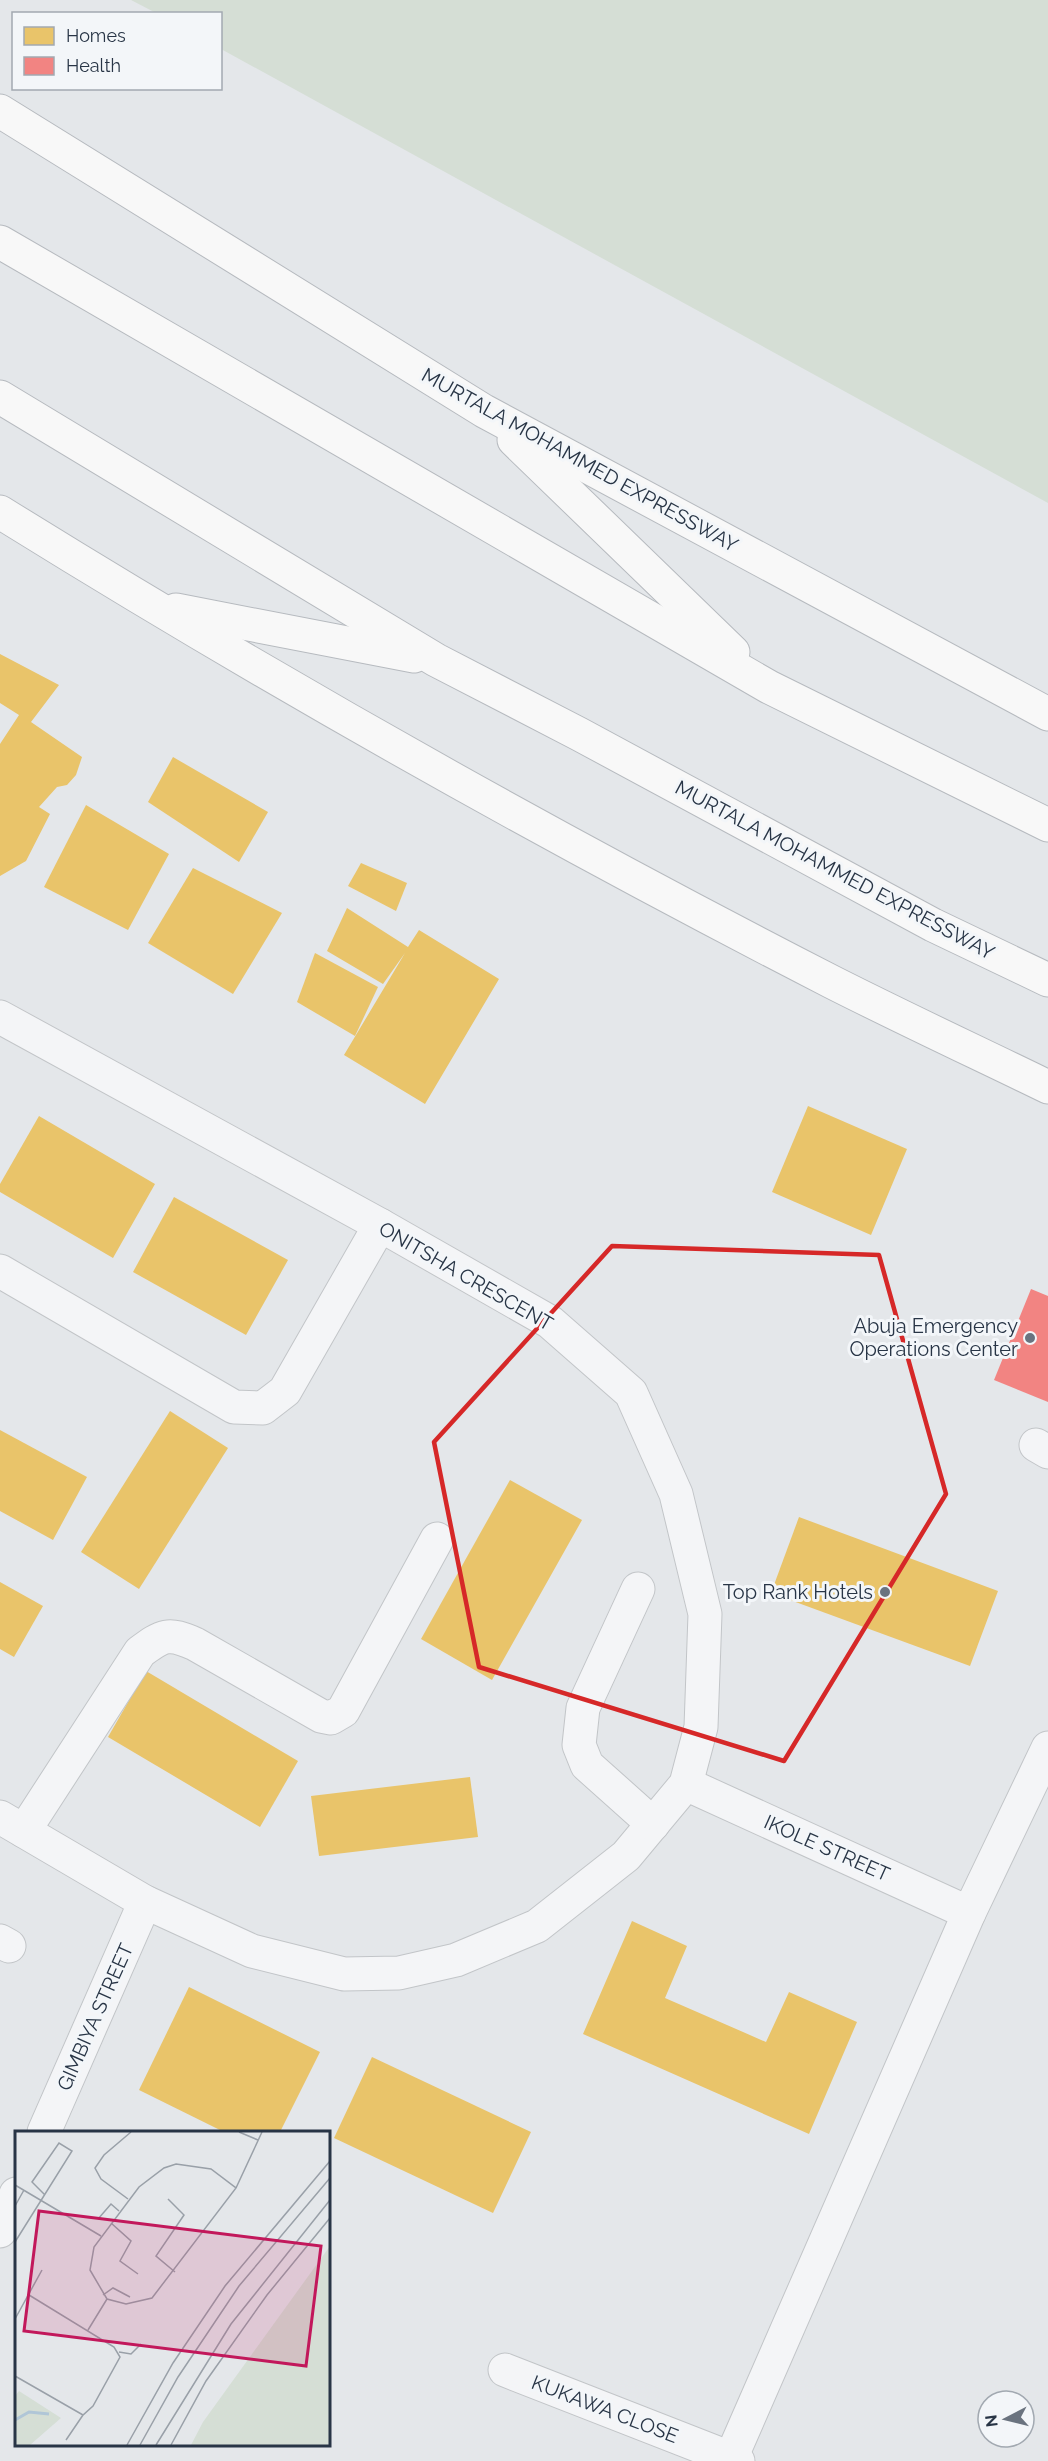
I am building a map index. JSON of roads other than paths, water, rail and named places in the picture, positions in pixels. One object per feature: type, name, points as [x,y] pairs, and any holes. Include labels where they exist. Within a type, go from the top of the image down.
[{"type":"highway","name":"MURTALA MOHAMMED EXPRESSWAY","points":[[0,111],[484,411],[1048,714]]},
{"type":"highway","points":[[0,242],[769,687],[1048,825]]},
{"type":"highway","name":"MURTALA MOHAMMED EXPRESSWAY","points":[[0,397],[436,660],[933,925],[1048,980]]},
{"type":"highway","points":[[484,411],[769,687]]},
{"type":"highway","points":[[0,512],[149,604],[448,777],[832,982],[1048,1087]]},
{"type":"highway","points":[[149,604],[436,660]]},
{"type":"street","name":"ONITSHA CRESCENT","points":[[0,1017],[550,1322],[631,1393],[676,1494],[705,1614],[701,1727],[686,1784],[626,1856],[537,1926],[456,1960],[399,1974],[344,1974],[252,1951],[146,1902],[12,1824]]},
{"type":"street","points":[[0,1271],[234,1407],[263,1408],[285,1391],[380,1226]]},
{"type":"street","points":[[12,1824],[140,1652],[158,1639],[175,1635],[195,1644],[321,1716],[331,1718],[343,1711],[437,1539]]},
{"type":"street","points":[[638,1589],[583,1708],[579,1745],[587,1765],[653,1824]]},
{"type":"street","points":[[735,2460],[969,1913],[1048,1748]]},
{"type":"street","name":"IKOLE STREET","points":[[686,1784],[969,1913]]},
{"type":"street","name":"GIMBIYA STREET","points":[[45,2131],[146,1902]]},
{"type":"street","points":[[0,2231],[15,2196]]},
{"type":"street","name":"KUKAWA CLOSE","points":[[505,2370],[735,2460]]},
{"type":"place","name":"Abuja Emergency Operations Center","points":[[1030,1338]]},
{"type":"place","name":"Top Rank Hotels","points":[[885,1592]]}]
